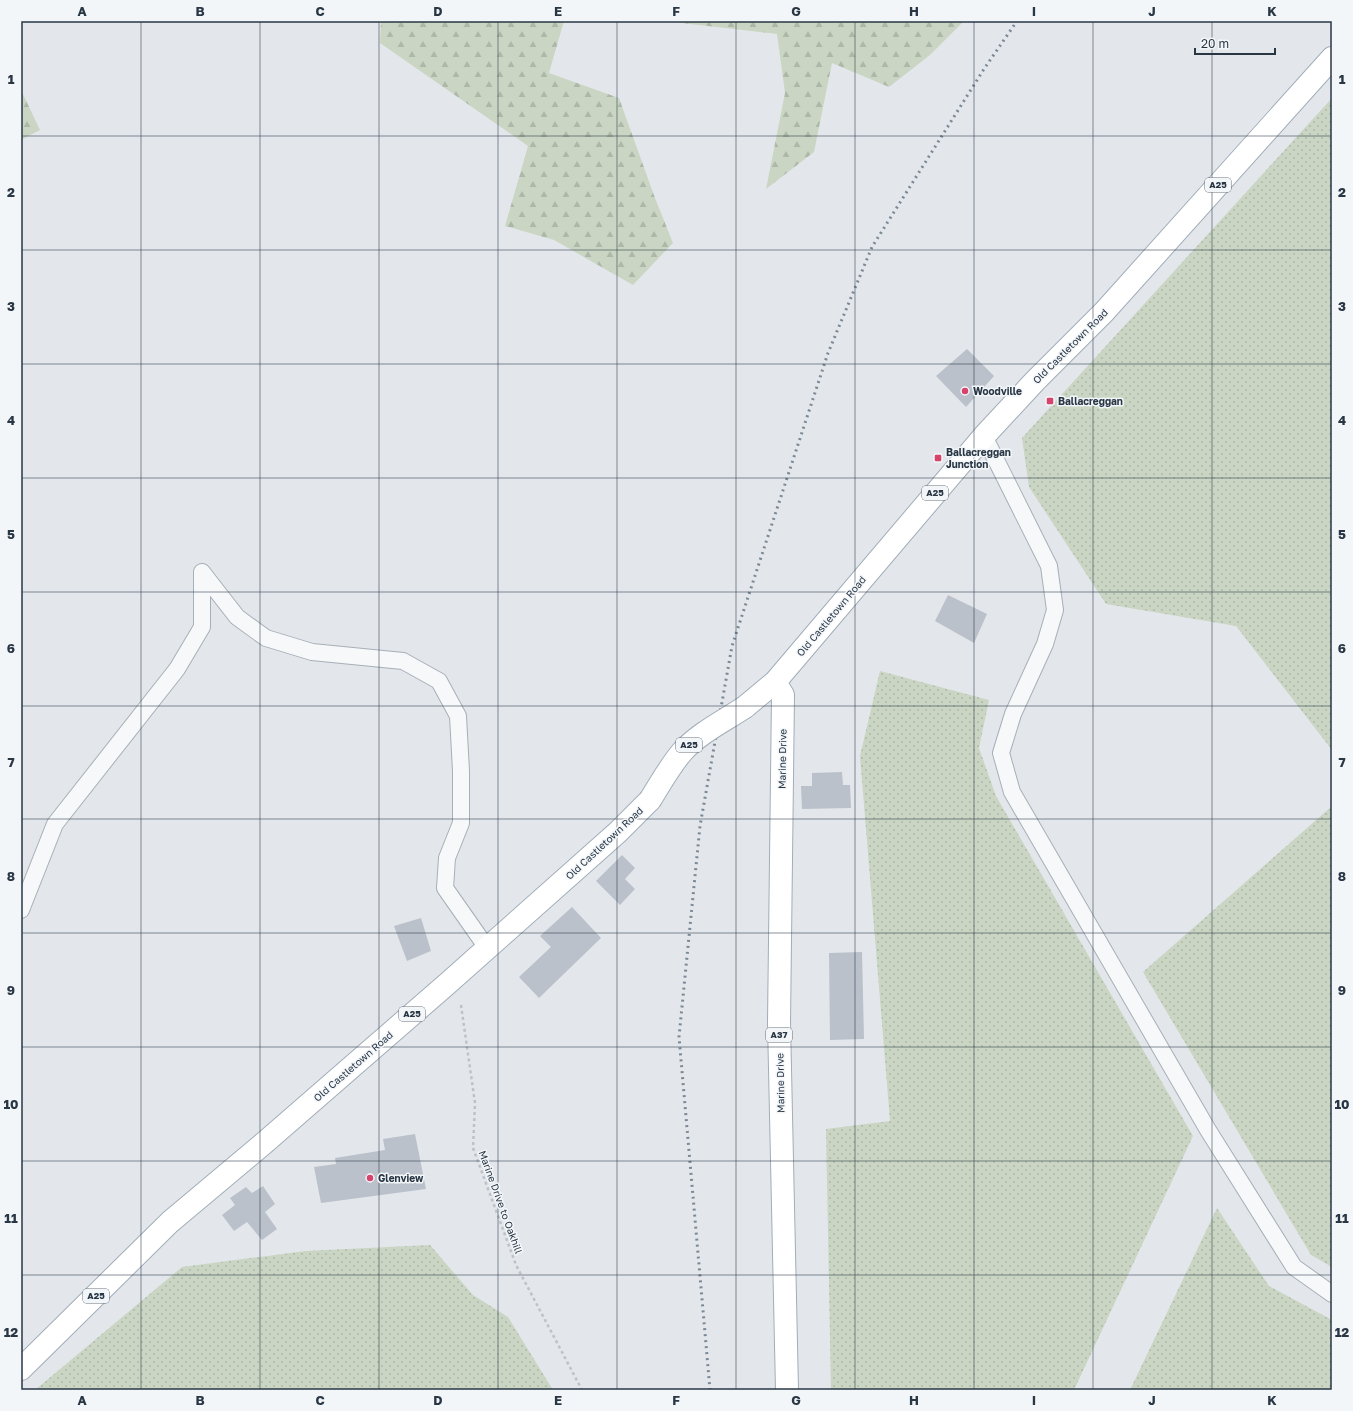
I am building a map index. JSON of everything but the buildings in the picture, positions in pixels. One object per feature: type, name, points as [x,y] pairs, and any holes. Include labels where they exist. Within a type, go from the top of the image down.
[{"type":"main road","name":"Old Castletown Road","points":[[23,1364],[170,1222],[263,1144],[447,984],[624,827],[650,800],[683,751],[697,738],[745,707],[775,682],[984,436],[1035,381],[1104,312],[1332,58]]},
{"type":"main road","name":"Marine Drive","points":[[775,682],[783,695],[779,1024],[787,1390]]},
{"type":"lane","points":[[984,436],[1049,566],[1055,610],[1045,644],[1013,714],[1002,753],[1012,792],[1208,1130],[1294,1267],[1332,1294]]},
{"type":"lane","points":[[21,910],[54,824],[177,669],[202,627],[202,572],[237,617],[266,638],[312,652],[403,661],[439,681],[458,716],[461,771],[461,823],[447,858],[445,888],[487,948]]},
{"type":"path","name":"Marine Drive to Oakhill","points":[[447,984],[458,996],[461,1006],[475,1103],[473,1148],[516,1265],[582,1390]]},
{"type":"green space","points":[[381,21],[564,21],[549,73],[619,98],[673,243],[633,285],[554,240],[505,226],[528,146],[380,43]]},
{"type":"green space","points":[[664,21],[964,21],[930,55],[889,87],[832,63],[814,152],[766,189],[785,93],[777,34]]},
{"type":"green space","points":[[21,90],[40,130],[21,140]]},
{"type":"green space","points":[[1332,98],[1332,750],[1236,626],[1106,604],[1029,487],[1022,438]]},
{"type":"green space","points":[[880,671],[989,700],[979,748],[996,796],[1193,1136],[1074,1390],[831,1390],[826,1129],[890,1121],[860,756]]},
{"type":"green space","points":[[1332,806],[1332,1267],[1311,1255],[1143,972]]},
{"type":"green space","points":[[1217,1208],[1269,1286],[1332,1320],[1332,1390],[1130,1390]]},
{"type":"green space","points":[[430,1245],[473,1295],[508,1317],[553,1390],[35,1390],[182,1267],[305,1251]]},
{"type":"railway","points":[[710,1390],[679,1037],[700,826],[732,646],[828,353],[872,247],[984,69],[1017,21]]},
{"type":"place","name":"Woodville","points":[[965,391]]},
{"type":"place","name":"Ballacreggan","points":[[1050,401]]},
{"type":"place","name":"Ballacreggan Junction","points":[[938,458]]},
{"type":"place","name":"Glenview","points":[[370,1178]]}]
